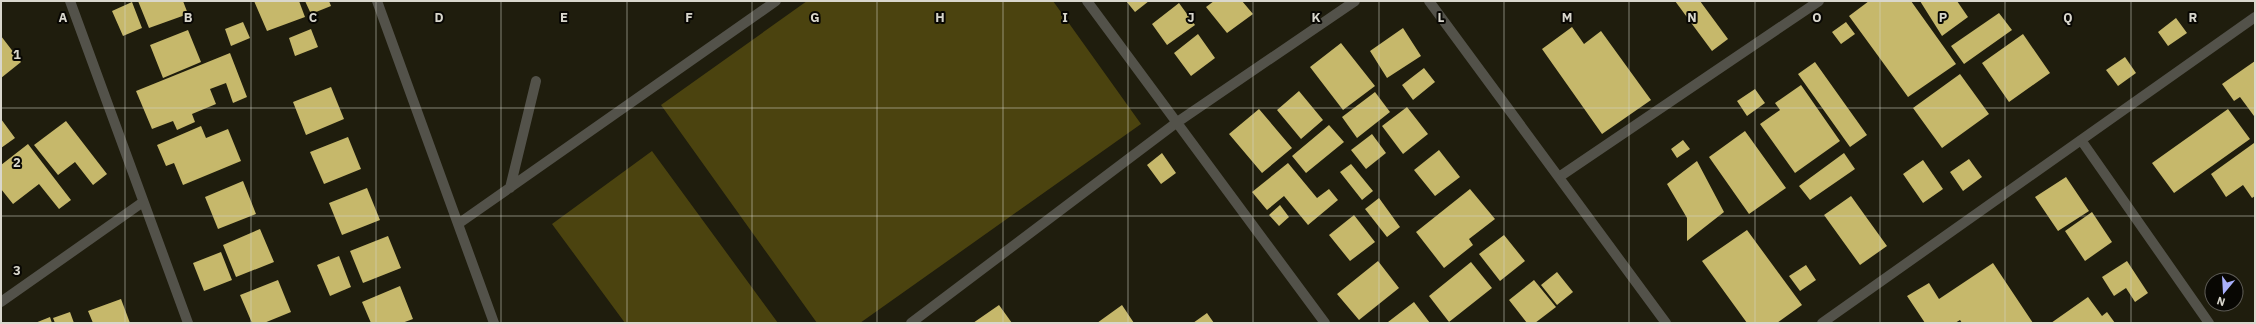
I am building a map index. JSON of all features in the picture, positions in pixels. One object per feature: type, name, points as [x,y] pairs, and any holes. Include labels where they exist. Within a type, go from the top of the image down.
[{"type":"street","points":[[70,1],[188,323]]},
{"type":"street","points":[[378,1],[494,323]]},
{"type":"street","points":[[458,224],[776,1]]},
{"type":"street","points":[[1087,1],[1325,323]]},
{"type":"street","points":[[911,323],[1176,123],[1355,1]]},
{"type":"street","points":[[1429,1],[1666,323]]},
{"type":"street","points":[[1559,177],[1819,1]]},
{"type":"street","points":[[1822,323],[2255,17]]},
{"type":"street","points":[[510,188],[536,81]]},
{"type":"street","points":[[2081,140],[2209,323]]},
{"type":"street","points":[[1,302],[143,202]]},
{"type":"shaded area","points":[[807,1],[1053,1],[1141,124],[860,323],[817,323],[661,105]]},
{"type":"shaded area","points":[[652,151],[778,323],[625,323],[552,224]]},
{"type":"building","points":[[138,1],[183,1],[188,14],[149,28]]},
{"type":"building","points":[[254,1],[299,1],[305,17],[267,31]]},
{"type":"building","points":[[305,1],[329,1],[331,6],[311,14]]},
{"type":"building","points":[[1126,1],[1149,1],[1135,12]]},
{"type":"building","points":[[1214,1],[1242,1],[1253,14],[1227,33],[1206,7]]},
{"type":"building","points":[[1675,1],[1700,1],[1728,39],[1712,51]]},
{"type":"building","points":[[1869,1],[1911,1],[1956,64],[1908,97],[1849,16]]},
{"type":"building","points":[[1920,1],[1957,1],[1968,17],[1942,36]]},
{"type":"building","points":[[132,2],[142,28],[123,36],[112,11]]},
{"type":"building","points":[[1179,3],[1195,25],[1167,45],[1152,24]]},
{"type":"building","points":[[1999,13],[2012,30],[1964,64],[1951,46]]},
{"type":"building","points":[[2176,18],[2187,33],[2168,46],[2158,32]]},
{"type":"building","points":[[243,22],[250,38],[231,46],[225,29]]},
{"type":"building","points":[[1846,22],[1855,34],[1841,44],[1832,32]]},
{"type":"building","points":[[1572,27],[1584,44],[1601,31],[1651,100],[1602,134],[1542,49]]},
{"type":"building","points":[[1403,28],[1421,56],[1387,78],[1370,51]]},
{"type":"building","points":[[311,29],[318,47],[295,56],[289,38]]},
{"type":"building","points":[[188,30],[201,62],[163,78],[150,45]]},
{"type":"building","points":[[1198,34],[1215,58],[1191,76],[1174,53]]},
{"type":"building","points":[[2023,34],[2050,73],[2009,102],[1982,63]]},
{"type":"building","points":[[1,36],[21,62],[1,78]]},
{"type":"building","points":[[1341,43],[1375,86],[1343,110],[1310,67]]},
{"type":"building","points":[[230,53],[247,97],[233,103],[226,83],[210,89],[216,104],[192,114],[195,122],[177,130],[173,121],[152,129],[136,91]]},
{"type":"building","points":[[2125,57],[2136,73],[2118,86],[2106,70]]},
{"type":"building","points":[[2255,61],[2254,116],[2240,97],[2234,101],[2222,84]]},
{"type":"building","points":[[1815,62],[1867,135],[1850,147],[1798,74]]},
{"type":"building","points":[[1424,68],[1435,82],[1413,100],[1402,85]]},
{"type":"building","points":[[1960,74],[1989,114],[1942,148],[1913,108]]},
{"type":"building","points":[[1801,85],[1840,141],[1795,173],[1760,124],[1780,110],[1775,103]]},
{"type":"building","points":[[331,87],[344,119],[306,135],[293,102]]},
{"type":"building","points":[[1755,89],[1765,103],[1747,116],[1737,101]]},
{"type":"building","points":[[1299,91],[1323,120],[1301,139],[1277,110]]},
{"type":"building","points":[[1375,92],[1390,112],[1357,138],[1342,117]]},
{"type":"building","points":[[1407,107],[1428,134],[1403,154],[1382,126]]},
{"type":"building","points":[[1259,109],[1292,148],[1262,173],[1229,134]]},
{"type":"building","points":[[2228,109],[2250,139],[2174,193],[2152,163]]},
{"type":"building","points":[[1,119],[15,138],[1,148]]},
{"type":"building","points":[[66,121],[107,174],[93,185],[75,162],[58,175],[34,145]]},
{"type":"building","points":[[1329,125],[1344,142],[1306,173],[1292,156]]},
{"type":"building","points":[[201,126],[206,138],[228,129],[241,161],[183,185],[174,163],[166,166],[157,145]]},
{"type":"building","points":[[1745,131],[1786,188],[1749,214],[1709,157]]},
{"type":"building","points":[[1372,134],[1386,153],[1366,169],[1351,150]]},
{"type":"building","points":[[348,137],[361,169],[324,184],[310,152]]},
{"type":"building","points":[[1683,140],[1690,149],[1677,158],[1671,149]]},
{"type":"building","points":[[2254,143],[2255,196],[2252,198],[2243,185],[2226,197],[2211,174]]},
{"type":"building","points":[[28,144],[71,200],[59,209],[39,184],[13,204],[1,189],[1,165]]},
{"type":"building","points":[[1439,150],[1460,177],[1435,196],[1414,170]]},
{"type":"building","points":[[1162,153],[1176,173],[1161,184],[1147,165]]},
{"type":"building","points":[[1844,153],[1855,169],[1810,200],[1799,186]]},
{"type":"building","points":[[1969,159],[1982,177],[1963,191],[1950,172]]},
{"type":"building","points":[[1923,160],[1943,189],[1923,203],[1903,174]]},
{"type":"building","points":[[1697,161],[1724,212],[1687,241],[1687,218],[1667,184]]},
{"type":"building","points":[[1288,163],[1317,198],[1329,189],[1338,200],[1308,225],[1284,196],[1267,210],[1252,192]]},
{"type":"building","points":[[1351,164],[1373,191],[1362,200],[1340,172]]},
{"type":"building","points":[[2066,177],[2089,211],[2058,231],[2035,197]]},
{"type":"building","points":[[243,181],[256,214],[218,229],[205,197]]},
{"type":"building","points":[[367,188],[380,220],[342,235],[329,203]]},
{"type":"building","points":[[1470,189],[1495,219],[1469,239],[1473,245],[1444,268],[1416,232]]},
{"type":"building","points":[[1851,196],[1887,246],[1860,265],[1824,215]]},
{"type":"building","points":[[1379,198],[1400,227],[1387,237],[1365,209]]},
{"type":"building","points":[[1280,205],[1289,217],[1279,226],[1269,215]]},
{"type":"building","points":[[2092,212],[2112,242],[2085,261],[2065,231]]},
{"type":"building","points":[[1354,215],[1375,242],[1350,261],[1329,235]]},
{"type":"building","points":[[260,229],[274,262],[236,277],[223,245]]},
{"type":"building","points":[[1747,230],[1802,305],[1777,323],[1747,323],[1702,261]]},
{"type":"building","points":[[1504,235],[1525,261],[1500,281],[1479,254]]},
{"type":"building","points":[[388,236],[401,268],[363,283],[350,251]]},
{"type":"building","points":[[221,252],[232,280],[204,291],[193,263]]},
{"type":"building","points":[[339,256],[351,287],[330,296],[317,265]]},
{"type":"building","points":[[1378,261],[1399,288],[1359,320],[1337,294]]},
{"type":"building","points":[[2127,261],[2148,293],[2135,302],[2126,288],[2114,296],[2102,277]]},
{"type":"building","points":[[1471,262],[1492,288],[1449,322],[1429,296]]},
{"type":"building","points":[[1993,263],[2033,323],[1962,323],[1960,320],[1955,323],[1925,323],[1907,296],[1929,283],[1939,299]]},
{"type":"building","points":[[1806,265],[1816,280],[1800,291],[1789,276]]},
{"type":"building","points":[[1557,272],[1573,292],[1557,305],[1541,285]]},
{"type":"building","points":[[278,280],[291,312],[264,323],[252,323],[240,295]]},
{"type":"building","points":[[1534,280],[1556,307],[1535,323],[1527,323],[1509,300]]},
{"type":"building","points":[[400,286],[413,319],[402,323],[371,323],[362,302]]},
{"type":"building","points":[[2088,297],[2102,316],[2107,312],[2115,323],[2051,323]]},
{"type":"building","points":[[121,299],[130,323],[93,323],[88,311]]},
{"type":"building","points":[[1414,302],[1430,323],[1388,322]]},
{"type":"building","points":[[999,305],[1012,323],[973,323]]},
{"type":"building","points":[[1122,305],[1134,323],[1097,323]]},
{"type":"building","points":[[70,312],[74,323],[55,323],[53,318]]},
{"type":"building","points":[[1207,313],[1214,323],[1193,323]]},
{"type":"building","points":[[50,317],[52,323],[35,323]]}]
